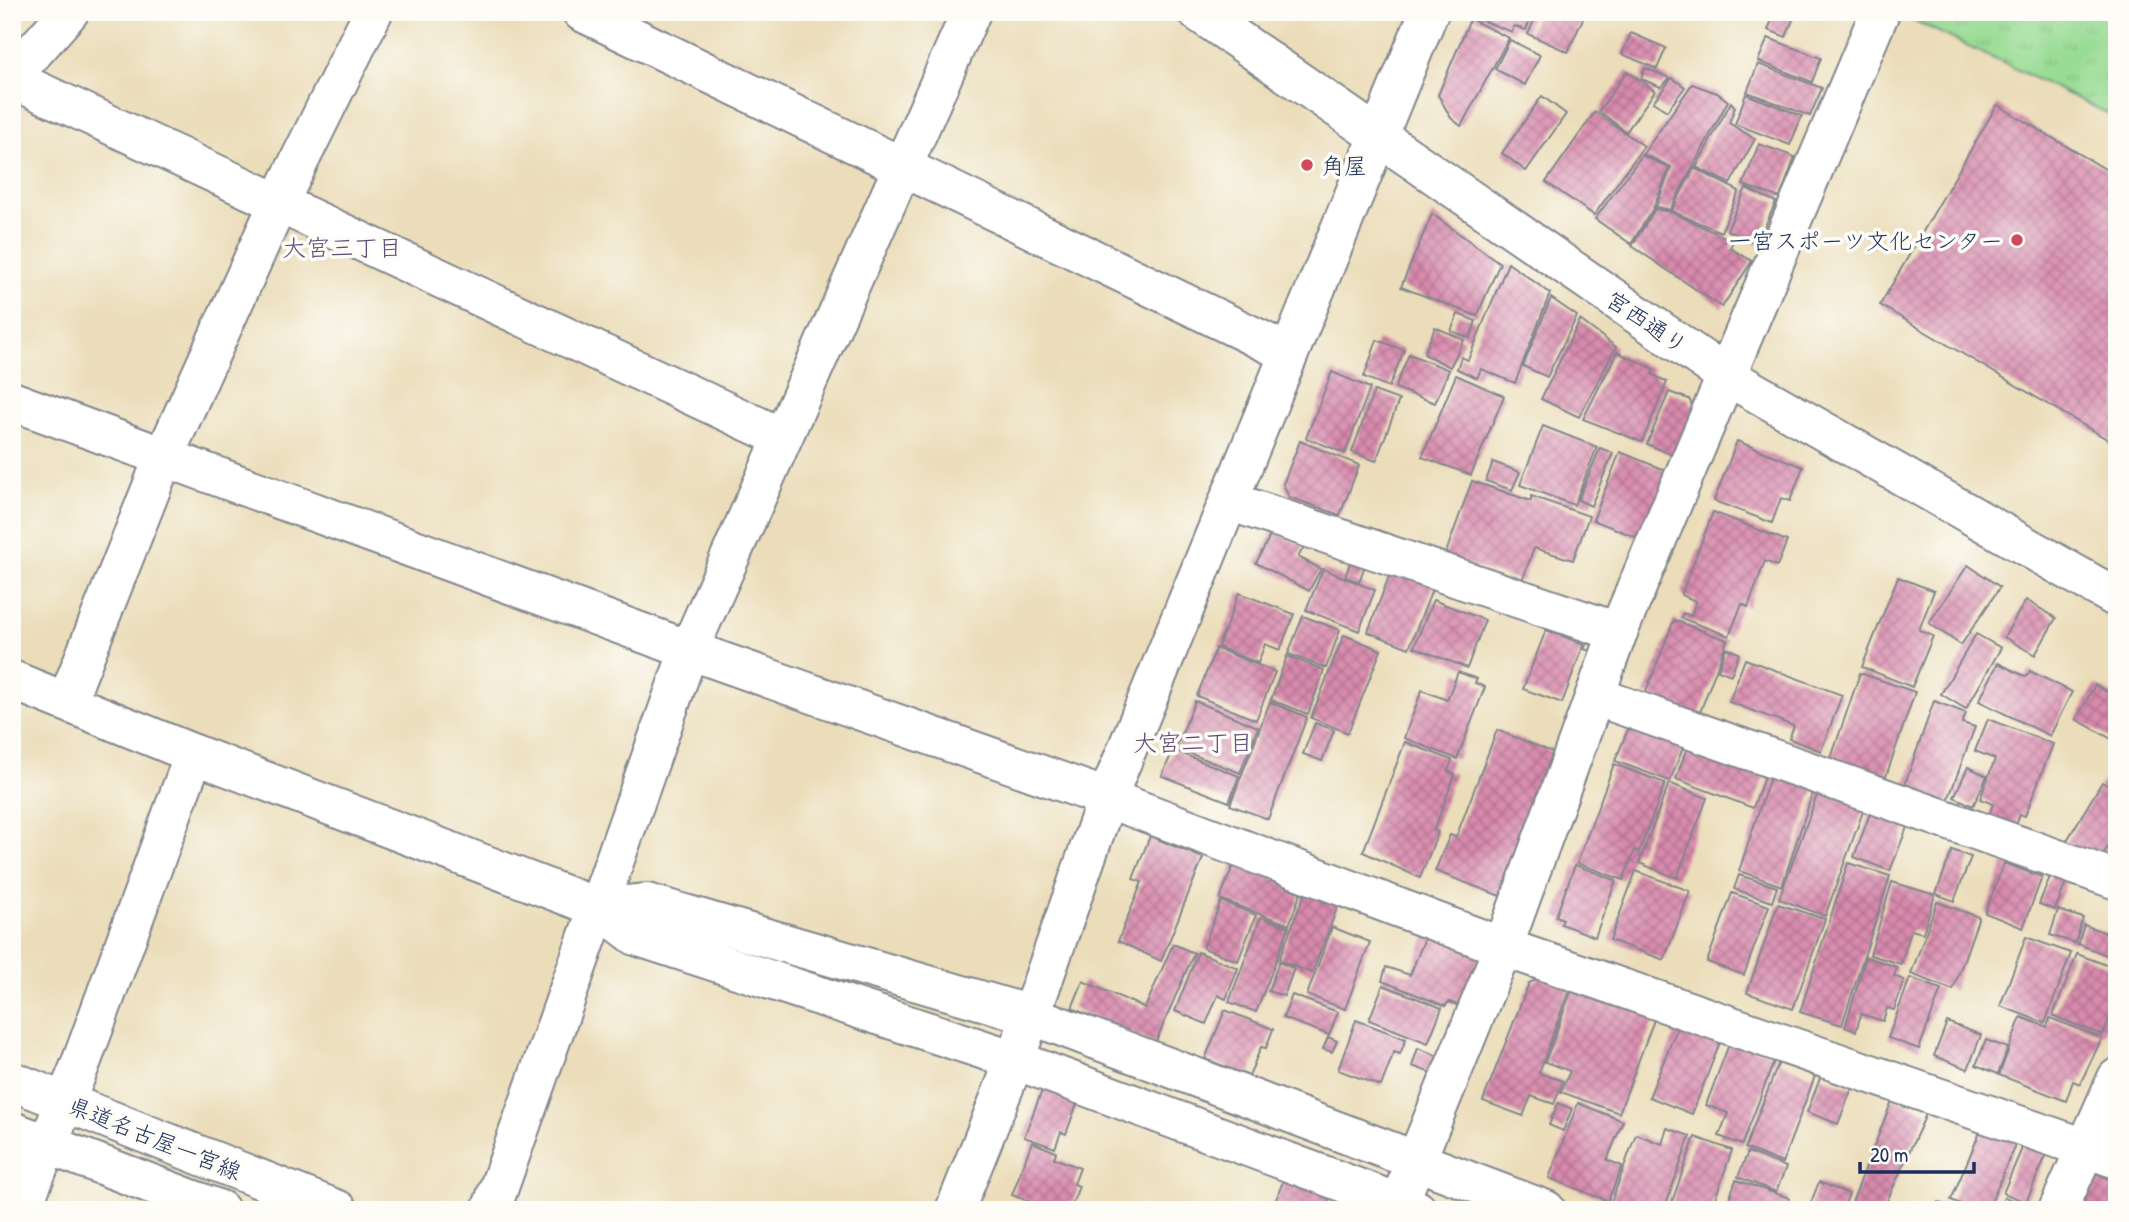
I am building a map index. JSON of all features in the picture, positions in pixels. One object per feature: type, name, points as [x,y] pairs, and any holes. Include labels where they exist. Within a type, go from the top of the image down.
[{"type":"street","points":[[69,12],[12,78],[781,437]]},
{"type":"street","points":[[66,701],[163,459],[278,204],[373,12]]},
{"type":"street","points":[[582,12],[904,165],[988,211],[1287,353]]},
{"type":"street","points":[[491,1210],[689,650],[971,12]]},
{"type":"street","name":"宮西通り","points":[[1198,12],[1724,375],[2117,598]]},
{"type":"street","points":[[955,1210],[1015,1060],[1107,798],[1287,353],[1429,12]]},
{"type":"street","points":[[12,680],[194,754],[599,908],[636,936],[1015,1060],[1404,1208],[1415,1163],[1503,947],[1618,632],[1724,375],[1880,12]]},
{"type":"street","points":[[12,401],[163,459],[689,650],[1107,798],[1503,947],[2102,1154]]},
{"type":"street","points":[[1229,501],[1618,632]]},
{"type":"street","points":[[1594,696],[2117,880]]},
{"type":"street","points":[[21,1210],[65,1102],[194,754]]},
{"type":"street","points":[[599,908],[647,903],[1031,1015],[1415,1163],[1546,1210]]},
{"type":"street","points":[[2058,1210],[2102,1154],[2117,1078]]},
{"type":"street","name":"県道名古屋一宮線","points":[[12,1081],[338,1210]]},
{"type":"street","name":"県道名古屋一宮線","points":[[12,1131],[220,1210]]},
{"type":"green space","points":[[1907,12],[2117,12],[2117,106],[2113,116],[1905,16]]},
{"type":"building","points":[[1477,12],[1526,12],[1532,15],[1526,30],[1514,26],[1512,32],[1475,18]]},
{"type":"building","points":[[1538,12],[1586,12],[1568,52],[1528,34]]},
{"type":"building","points":[[1775,12],[1796,12],[1786,37],[1768,30]]},
{"type":"building","points":[[1470,19],[1509,38],[1461,126],[1451,118],[1438,95]]},
{"type":"building","points":[[1631,33],[1666,48],[1657,69],[1622,54]]},
{"type":"building","points":[[1768,38],[1821,58],[1812,82],[1758,61]]},
{"type":"building","points":[[1510,40],[1540,55],[1525,85],[1495,69]]},
{"type":"building","points":[[1758,64],[1822,88],[1810,116],[1747,92]]},
{"type":"building","points":[[1645,68],[1670,78],[1661,87],[1641,79]]},
{"type":"building","points":[[1627,71],[1655,91],[1626,132],[1599,111]]},
{"type":"building","points":[[1672,78],[1685,87],[1667,111],[1653,102]]},
{"type":"building","points":[[1692,84],[1717,93],[1728,101],[1670,210],[1656,207],[1671,167],[1643,154]]},
{"type":"building","points":[[1746,94],[1802,116],[1790,145],[1735,124]]},
{"type":"building","points":[[1542,96],[1566,114],[1526,171],[1502,153]]},
{"type":"building","points":[[1731,102],[1735,107],[1729,123],[1755,139],[1730,184],[1696,167]]},
{"type":"building","name":"一宮スポーツ文化センター","points":[[1997,105],[2117,176],[2117,445],[1880,305]]},
{"type":"building","points":[[1595,112],[1644,146],[1594,215],[1546,182]]},
{"type":"building","points":[[1759,144],[1795,157],[1780,198],[1743,185]]},
{"type":"building","points":[[1642,155],[1669,168],[1653,209],[1631,244],[1595,219]]},
{"type":"building","points":[[1694,168],[1739,191],[1721,232],[1671,211]]},
{"type":"building","points":[[1746,188],[1776,202],[1757,244],[1727,230]]},
{"type":"building","points":[[1655,209],[1671,212],[1733,241],[1730,248],[1752,261],[1722,307],[1632,246]]},
{"type":"building","points":[[1432,214],[1500,263],[1477,316],[1401,287]]},
{"type":"building","points":[[1508,263],[1550,293],[1515,383],[1481,369],[1477,378],[1457,369],[1461,357],[1468,360]]},
{"type":"building","points":[[1551,298],[1577,316],[1547,377],[1523,366]]},
{"type":"building","points":[[1458,314],[1476,321],[1470,338],[1451,331]]},
{"type":"building","points":[[1580,320],[1616,347],[1579,417],[1541,399]]},
{"type":"building","points":[[1435,327],[1464,340],[1450,367],[1424,354]]},
{"type":"building","points":[[1377,340],[1404,350],[1389,387],[1364,377]]},
{"type":"building","points":[[1617,352],[1654,369],[1652,374],[1667,382],[1642,442],[1583,419]]},
{"type":"building","points":[[1409,354],[1449,370],[1435,403],[1395,388]]},
{"type":"building","points":[[1332,372],[1370,388],[1345,453],[1306,438]]},
{"type":"building","points":[[1456,375],[1504,396],[1471,475],[1422,457]]},
{"type":"building","points":[[1374,391],[1399,400],[1376,461],[1352,452]]},
{"type":"building","points":[[1669,392],[1689,399],[1695,412],[1674,456],[1647,444]]},
{"type":"building","points":[[1543,426],[1597,447],[1574,505],[1520,485]]},
{"type":"building","points":[[1300,441],[1359,465],[1340,515],[1289,497],[1283,484]]},
{"type":"building","points":[[1737,441],[1803,467],[1790,501],[1781,498],[1772,523],[1714,501]]},
{"type":"building","points":[[1600,448],[1613,453],[1591,506],[1578,500]]},
{"type":"building","points":[[1620,452],[1670,472],[1643,540],[1593,520]]},
{"type":"building","points":[[1493,462],[1520,472],[1512,490],[1486,481]]},
{"type":"building","points":[[1472,481],[1531,501],[1531,496],[1589,516],[1573,560],[1534,548],[1522,581],[1444,558]]},
{"type":"building","points":[[1713,512],[1787,541],[1777,566],[1765,561],[1748,607],[1742,604],[1729,636],[1681,618],[1683,613],[1691,616],[1696,601],[1681,595]]},
{"type":"building","points":[[1273,530],[1304,547],[1298,557],[1321,569],[1309,591],[1256,563]]},
{"type":"building","points":[[1351,560],[1365,565],[1359,582],[1345,577]]},
{"type":"building","points":[[1968,565],[2000,587],[1961,645],[1929,623]]},
{"type":"building","points":[[1393,566],[1435,582],[1409,648],[1368,632]]},
{"type":"building","points":[[1323,569],[1375,590],[1359,631],[1306,610]]},
{"type":"building","points":[[1898,577],[1934,591],[1919,630],[1933,636],[1912,687],[1862,667]]},
{"type":"building","points":[[1239,593],[1294,614],[1280,650],[1265,644],[1258,663],[1218,647]]},
{"type":"building","points":[[1433,600],[1485,620],[1467,668],[1414,647]]},
{"type":"building","points":[[2026,600],[2056,618],[2035,655],[2004,637]]},
{"type":"building","points":[[1303,616],[1340,630],[1326,668],[1288,654]]},
{"type":"building","points":[[1674,620],[1727,640],[1699,715],[1645,694]]},
{"type":"building","points":[[1546,630],[1584,644],[1562,703],[1523,689]]},
{"type":"building","points":[[1976,634],[2001,648],[1966,709],[1941,694]]},
{"type":"building","points":[[1344,635],[1381,650],[1348,733],[1311,718]]},
{"type":"building","points":[[1588,641],[1598,645],[1595,653],[1584,649]]},
{"type":"building","points":[[1216,648],[1275,672],[1256,720],[1197,696]]},
{"type":"building","points":[[1726,648],[1739,653],[1731,675],[1718,670]]},
{"type":"building","points":[[1287,656],[1324,670],[1308,714],[1271,700]]},
{"type":"building","points":[[1745,659],[1842,695],[1821,751],[1789,739],[1794,726],[1729,702]]},
{"type":"building","points":[[1998,663],[2026,677],[2030,671],[2072,692],[2050,736],[1979,701]]},
{"type":"building","points":[[1458,672],[1477,679],[1475,683],[1485,687],[1457,759],[1404,738],[1422,690],[1447,700]]},
{"type":"building","points":[[1860,673],[1915,692],[1884,782],[1829,764]]},
{"type":"building","points":[[2095,685],[2117,697],[2117,742],[2076,719]]},
{"type":"building","points":[[1195,701],[1258,727],[1240,773],[1176,748]]},
{"type":"building","points":[[1934,701],[1966,713],[1962,723],[1975,727],[1946,805],[1903,790]]},
{"type":"building","points":[[1270,702],[1307,717],[1268,819],[1230,805]]},
{"type":"building","points":[[1988,719],[2053,744],[2025,816],[2020,814],[2015,828],[1988,818],[1993,804],[1980,799],[1995,759],[1975,751]]},
{"type":"building","points":[[1315,723],[1334,730],[1322,761],[1303,754]]},
{"type":"building","points":[[1642,723],[1686,740],[1670,781],[1615,761],[1628,729]]},
{"type":"building","points":[[1497,730],[1555,753],[1500,896],[1435,871],[1450,835],[1456,837]]},
{"type":"building","points":[[1405,742],[1452,760],[1448,771],[1455,774],[1434,830],[1438,832],[1420,878],[1363,852]]},
{"type":"building","points":[[1687,748],[1764,777],[1753,808],[1676,779]]},
{"type":"building","points":[[1173,750],[1239,776],[1229,802],[1162,776]]},
{"type":"building","points":[[1614,764],[1665,783],[1639,852],[1635,850],[1623,880],[1577,863]]},
{"type":"building","points":[[1968,767],[1987,776],[1973,806],[1954,797]]},
{"type":"building","points":[[1771,774],[1814,789],[1782,886],[1739,871]]},
{"type":"building","points":[[2102,782],[2117,791],[2117,832],[2099,861],[2066,842]]},
{"type":"building","points":[[1669,783],[1707,798],[1677,878],[1639,863]]},
{"type":"building","points":[[1819,790],[1865,806],[1825,916],[1779,899]]},
{"type":"building","points":[[1872,808],[1909,822],[1890,871],[1854,857]]},
{"type":"building","points":[[1150,836],[1203,858],[1161,961],[1118,941],[1142,882],[1133,879]]},
{"type":"building","points":[[1952,850],[1971,857],[1954,901],[1936,894]]},
{"type":"building","points":[[1234,863],[1302,889],[1289,925],[1220,899]]},
{"type":"building","points":[[1848,863],[1890,876],[1842,1025],[1800,1012]]},
{"type":"building","points":[[2004,863],[2042,877],[2023,928],[1985,913]]},
{"type":"building","points":[[1575,865],[1616,880],[1595,937],[1561,924],[1563,919],[1556,916]]},
{"type":"building","points":[[1636,871],[1690,891],[1664,960],[1610,940]]},
{"type":"building","points":[[2052,872],[2068,878],[2055,910],[2039,904]]},
{"type":"building","points":[[1739,875],[1777,887],[1772,902],[1734,889]]},
{"type":"building","points":[[1892,882],[1935,895],[1923,933],[1911,930],[1901,964],[1870,955]]},
{"type":"building","points":[[1306,890],[1339,903],[1312,973],[1279,960]]},
{"type":"building","points":[[1732,893],[1769,906],[1744,975],[1707,962]]},
{"type":"building","points":[[1221,901],[1256,915],[1238,961],[1203,948]]},
{"type":"building","points":[[1937,902],[1979,917],[1953,990],[1911,974]]},
{"type":"building","points":[[1778,904],[1825,919],[1793,1009],[1747,993]]},
{"type":"building","points":[[2058,910],[2083,918],[2075,943],[2050,935]]},
{"type":"building","points":[[1261,917],[1289,927],[1256,1012],[1229,1002]]},
{"type":"building","points":[[2084,925],[2117,937],[2117,959],[2078,944]]},
{"type":"building","points":[[1332,927],[1370,942],[1345,1009],[1307,995]]},
{"type":"building","points":[[1426,935],[1476,952],[1482,968],[1466,1008],[1449,1002],[1445,1006],[1382,981],[1386,967],[1410,975]]},
{"type":"building","points":[[2026,937],[2071,953],[2045,1023],[2000,1006]]},
{"type":"building","points":[[1173,944],[1194,953],[1155,1044],[1072,1008],[1083,981],[1145,1008]]},
{"type":"building","points":[[1198,952],[1238,968],[1226,999],[1218,995],[1206,1024],[1175,1011]]},
{"type":"building","points":[[2077,954],[2117,969],[2117,997],[2103,1035],[2053,1016]]},
{"type":"building","points":[[1866,957],[1897,967],[1894,976],[1904,980],[1894,1010],[1887,1008],[1883,1021],[1861,1014],[1856,1031],[1845,1027]]},
{"type":"building","points":[[1279,962],[1294,968],[1284,996],[1268,991]]},
{"type":"building","points":[[1542,977],[1570,987],[1539,1073],[1563,1081],[1554,1104],[1531,1096],[1523,1116],[1483,1101],[1529,983]]},
{"type":"building","points":[[1910,978],[1941,989],[1919,1049],[1888,1038]]},
{"type":"building","points":[[1383,985],[1442,1008],[1428,1043],[1369,1020]]},
{"type":"building","points":[[1573,986],[1655,1017],[1619,1113],[1561,1092],[1570,1071],[1545,1062]]},
{"type":"building","points":[[1292,995],[1338,1012],[1329,1035],[1283,1018]]},
{"type":"building","points":[[1225,1010],[1273,1029],[1266,1048],[1261,1047],[1249,1076],[1205,1059]]},
{"type":"building","points":[[2021,1017],[2047,1027],[2050,1018],[2102,1038],[2080,1084],[2073,1081],[2066,1101],[1999,1075]]},
{"type":"building","points":[[1356,1020],[1406,1039],[1400,1054],[1394,1052],[1381,1086],[1338,1070]]},
{"type":"building","points":[[1947,1022],[1981,1035],[1968,1069],[1934,1056]]},
{"type":"building","points":[[1679,1024],[1721,1040],[1692,1114],[1649,1097]]},
{"type":"building","points":[[1328,1037],[1337,1041],[1332,1052],[1323,1049]]},
{"type":"building","points":[[1731,1039],[1776,1056],[1742,1145],[1719,1136],[1728,1113],[1706,1105]]},
{"type":"building","points":[[1986,1040],[2008,1048],[1998,1074],[1976,1065]]},
{"type":"building","points":[[1418,1048],[1445,1059],[1439,1076],[1412,1066]]},
{"type":"building","points":[[1779,1062],[1815,1076],[1782,1163],[1745,1148]]},
{"type":"building","points":[[1821,1076],[1852,1088],[1838,1124],[1807,1112]]},
{"type":"building","points":[[1043,1088],[1078,1101],[1066,1134],[1061,1132],[1055,1148],[1024,1137]]},
{"type":"building","points":[[1893,1098],[1927,1112],[1883,1210],[1849,1210]]},
{"type":"building","points":[[1558,1103],[1572,1109],[1563,1131],[1549,1125]]},
{"type":"building","points":[[1578,1103],[1623,1121],[1607,1160],[1622,1166],[1608,1201],[1549,1178]]},
{"type":"building","points":[[1983,1125],[2017,1140],[1988,1210],[1974,1210],[1951,1200]]},
{"type":"building","points":[[1667,1128],[1690,1136],[1664,1210],[1631,1210],[1611,1203],[1636,1134],[1662,1144]]},
{"type":"building","points":[[1695,1137],[1732,1150],[1711,1210],[1669,1210]]},
{"type":"building","points":[[2025,1141],[2042,1148],[2046,1156],[2026,1202],[2003,1193]]},
{"type":"building","points":[[1032,1142],[1056,1152],[1054,1158],[1080,1168],[1074,1184],[1079,1186],[1070,1210],[1051,1210],[1012,1195]]},
{"type":"building","points":[[1748,1152],[1786,1167],[1776,1192],[1738,1177]]},
{"type":"building","points":[[1287,1171],[1333,1189],[1325,1210],[1272,1210]]},
{"type":"building","points":[[2096,1173],[2117,1182],[2117,1210],[2080,1210]]},
{"type":"building","points":[[1736,1180],[1789,1198],[1785,1210],[1725,1210]]},
{"type":"building","points":[[1819,1182],[1849,1194],[1843,1210],[1808,1210]]},
{"type":"building","points":[[2004,1197],[2023,1204],[2021,1210],[1999,1210]]},
{"type":"building","points":[[1938,1202],[1947,1206],[1945,1210],[1934,1210]]},
{"type":"place","name":"角屋","points":[[1307,165]]},
{"type":"place","name":"一宮スポーツ文化センター","points":[[2017,240]]},
{"type":"district","name":"大宮三丁目","points":[[342,247]]},
{"type":"district","name":"大宮二丁目","points":[[1193,742]]}]
